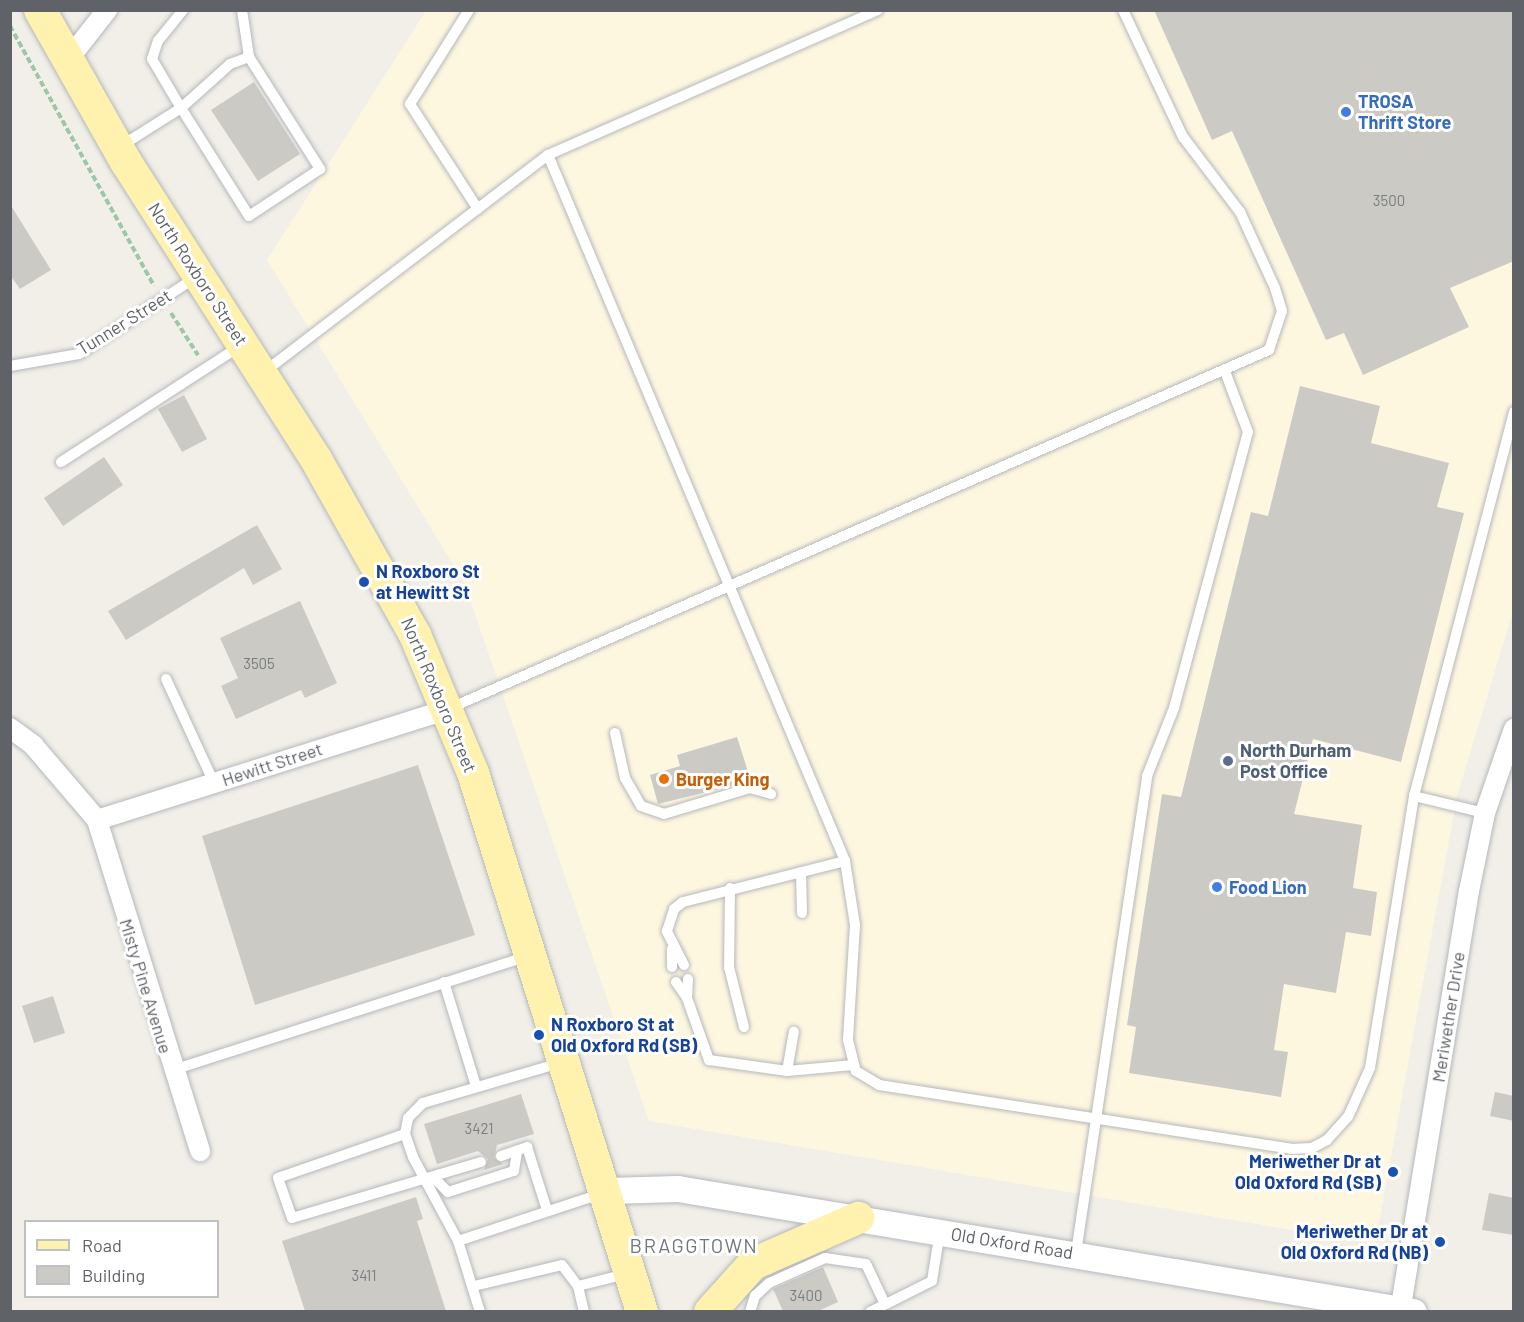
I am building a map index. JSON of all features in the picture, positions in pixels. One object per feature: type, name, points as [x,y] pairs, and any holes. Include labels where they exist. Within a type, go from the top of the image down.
[{"type":"main road","name":"North Roxboro Street","points":[[40,10],[118,148],[370,551],[448,709],[609,1191],[642,1311]]},
{"type":"main road","points":[[710,1311],[753,1264],[858,1218]]},
{"type":"street","points":[[67,61],[107,10]]},
{"type":"street","name":"Hewitt Street","points":[[97,820],[448,709]]},
{"type":"street","points":[[10,728],[33,745],[97,820]]},
{"type":"street","name":"Meriwether Drive","points":[[1405,1311],[1485,813],[1514,729]]},
{"type":"street","name":"Misty Pine Avenue","points":[[97,820],[200,1151]]},
{"type":"street","name":"Old Oxford Road","points":[[609,1191],[661,1187],[1076,1253],[1405,1311]]},
{"type":"lane","points":[[183,10],[158,41],[152,59],[249,216],[320,169],[249,57],[242,10]]},
{"type":"lane","points":[[469,10],[411,104],[478,209]]},
{"type":"lane","points":[[261,374],[548,155],[878,10]]},
{"type":"lane","points":[[448,709],[1226,374],[1269,350],[1282,311],[1240,212],[1183,137],[1124,10]]},
{"type":"lane","points":[[118,148],[181,108],[230,64],[249,57]]},
{"type":"lane","points":[[548,155],[845,861],[855,925],[849,1040],[854,1065],[879,1085],[1291,1149],[1312,1148],[1327,1140],[1348,1118],[1370,1068],[1414,796],[1514,412]]},
{"type":"lane","name":"Tunner Street","points":[[10,366],[79,354],[198,275]]},
{"type":"lane","points":[[61,462],[243,345]]},
{"type":"lane","points":[[1076,1253],[1147,776],[1174,708],[1248,432],[1226,374]]},
{"type":"lane","points":[[166,679],[214,783]]},
{"type":"lane","points":[[615,734],[625,778],[641,806],[664,814],[750,788],[771,794]]},
{"type":"lane","points":[[1414,796],[1485,813]]},
{"type":"lane","points":[[672,967],[672,949],[667,931],[674,909],[730,888],[845,861]]},
{"type":"lane","points":[[801,872],[802,913]]},
{"type":"lane","points":[[730,888],[729,967],[744,1027]]},
{"type":"lane","points":[[672,949],[684,965]]},
{"type":"lane","points":[[173,1070],[532,955]]},
{"type":"lane","points":[[687,998],[688,979]]},
{"type":"lane","points":[[444,982],[476,1086]]},
{"type":"lane","points":[[676,982],[687,998],[709,1060],[787,1071],[854,1065]]},
{"type":"lane","points":[[787,1071],[794,1032]]},
{"type":"lane","points":[[480,1311],[458,1240],[405,1134],[408,1118],[423,1103],[476,1086],[567,1062]]},
{"type":"lane","points":[[405,1134],[278,1178],[292,1218],[481,1162]]},
{"type":"lane","points":[[501,1156],[527,1148],[548,1210]]},
{"type":"lane","points":[[428,1179],[448,1192],[514,1171],[517,1151]]},
{"type":"lane","points":[[458,1240],[609,1191]]},
{"type":"lane","points":[[870,1311],[932,1281],[940,1231]]},
{"type":"lane","points":[[750,1311],[755,1296],[769,1283],[825,1258],[866,1263],[885,1304]]},
{"type":"lane","points":[[474,1286],[562,1265],[578,1286],[584,1311]]},
{"type":"lane","points":[[578,1286],[632,1272]]},
{"type":"path","points":[[10,26],[162,299],[206,368]]},
{"type":"shaded area","points":[[426,11],[1513,11],[1513,611],[1457,796],[1375,1244],[649,1121],[464,582],[267,260]]},
{"type":"building","points":[[1154,10],[1514,10],[1514,261],[1450,288],[1469,327],[1363,375],[1344,333],[1326,340],[1232,131],[1212,140]]},
{"type":"building","points":[[254,82],[300,154],[258,181],[211,110]]},
{"type":"building","points":[[10,204],[51,270],[20,289],[10,275]]},
{"type":"building","points":[[1300,386],[1380,406],[1371,443],[1449,463],[1437,507],[1464,513],[1401,762],[1313,739],[1294,814],[1362,825],[1353,888],[1377,892],[1371,936],[1346,932],[1336,993],[1284,984],[1274,1050],[1288,1052],[1281,1097],[1129,1073],[1136,1027],[1127,1025],[1162,794],[1181,797],[1251,512],[1268,516]]},
{"type":"building","points":[[184,395],[207,439],[182,452],[158,409]]},
{"type":"building","points":[[104,457],[123,485],[63,526],[44,498]]},
{"type":"building","points":[[257,525],[282,569],[253,585],[244,568],[126,640],[108,611]]},
{"type":"building","points":[[300,601],[337,683],[305,698],[301,690],[236,719],[221,686],[238,678],[220,638]]},
{"type":"building","points":[[737,737],[751,781],[658,804],[650,775],[680,766],[677,755]]},
{"type":"building","points":[[418,765],[475,935],[255,1005],[202,836]]},
{"type":"building","points":[[53,996],[65,1033],[34,1043],[22,1006]]},
{"type":"building","points":[[1495,1092],[1514,1096],[1514,1121],[1490,1116]]},
{"type":"building","points":[[521,1094],[534,1134],[497,1145],[494,1158],[503,1164],[484,1170],[488,1159],[478,1151],[437,1164],[424,1124]]},
{"type":"building","points":[[1489,1193],[1514,1198],[1514,1235],[1482,1230]]},
{"type":"building","points":[[416,1197],[423,1219],[417,1221],[446,1311],[305,1311],[282,1241]]},
{"type":"building","points":[[823,1267],[838,1302],[818,1311],[783,1311],[773,1289]]},
{"type":"place","name":"TROSA Thrift Store","points":[[1346,112]]},
{"type":"place","name":"N Roxboro St at Hewitt St","points":[[364,582]]},
{"type":"place","name":"North Durham Post Office","points":[[1228,761]]},
{"type":"place","name":"Burger King","points":[[664,779]]},
{"type":"place","name":"Food Lion","points":[[1217,887]]},
{"type":"place","name":"N Roxboro St at Old Oxford Rd (SB)","points":[[539,1035]]},
{"type":"place","name":"Meriwether Dr at Old Oxford Rd (SB)","points":[[1393,1172]]},
{"type":"place","name":"Meriwether Dr at Old Oxford Rd (NB)","points":[[1440,1242]]},
{"type":"district","name":"BRAGGTOWN","points":[[694,1245]]}]
